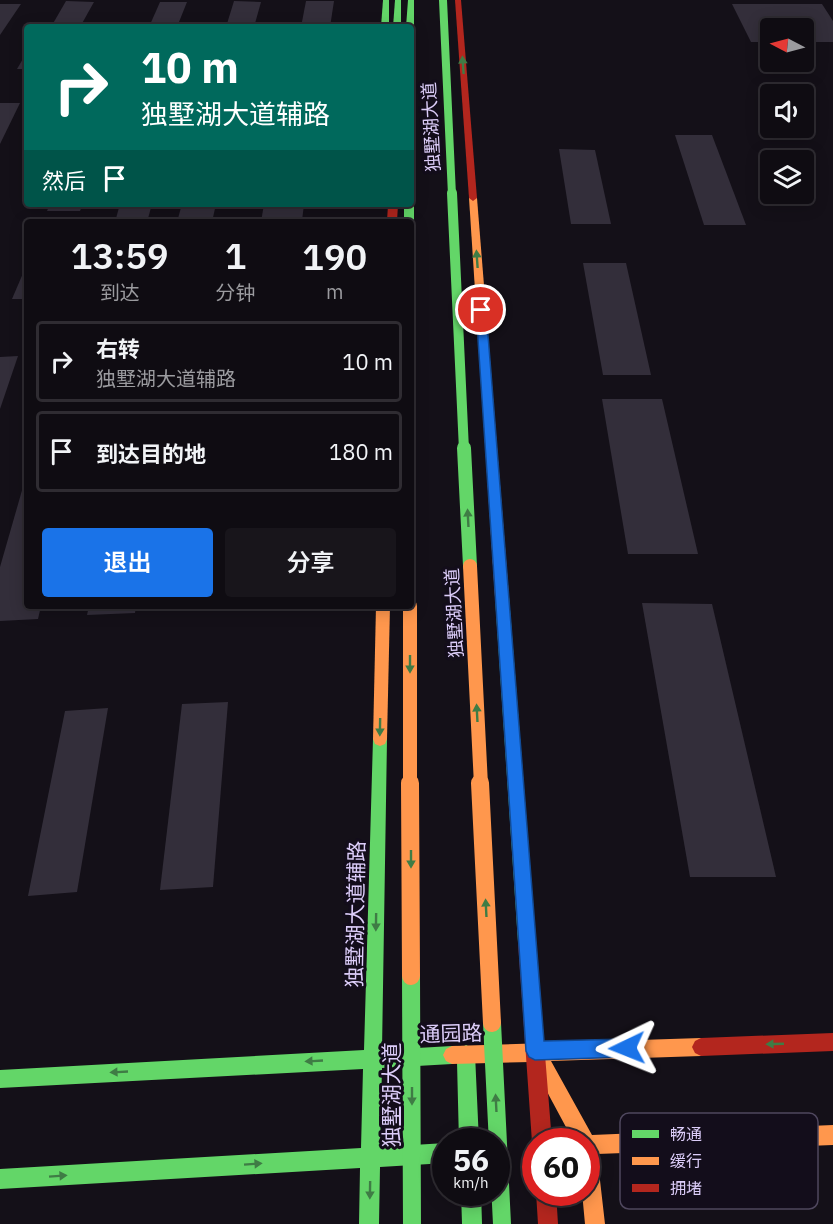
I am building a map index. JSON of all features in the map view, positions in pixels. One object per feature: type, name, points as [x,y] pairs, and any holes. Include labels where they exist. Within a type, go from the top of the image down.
[{"type":"main road","points":[[385,24],[386,0]]},
{"type":"main road","points":[[397,24],[398,0]]},
{"type":"main road","points":[[410,24],[411,0]]},
{"type":"main road","name":"独墅湖大道","points":[[443,0],[501,1224]]},
{"type":"main road","points":[[458,0],[541,1128]]},
{"type":"main road","name":"独墅湖大道辅路","points":[[369,1224],[383,609]]},
{"type":"main road","name":"独墅湖大道","points":[[410,609],[412,1224]]},
{"type":"main road","name":"通园路","points":[[0,1079],[372,1058],[833,1042]]},
{"type":"main road","points":[[535,1051],[578,1128]]},
{"type":"main road","points":[[466,1054],[469,1128]]},
{"type":"main road","points":[[818,1135],[833,1135]]},
{"type":"main road","points":[[600,1143],[620,1142]]},
{"type":"main road","points":[[0,1179],[432,1154]]},
{"type":"main road","points":[[471,1206],[472,1224]]},
{"type":"main road","points":[[547,1206],[548,1224]]},
{"type":"main road","points":[[593,1206],[595,1224]]},
{"type":"building","points":[[66,1],[94,2],[82,24],[53,24]]},
{"type":"building","points":[[234,1],[261,2],[255,24],[227,24]]},
{"type":"building","points":[[306,1],[334,1],[330,24],[302,24]]},
{"type":"building","points":[[160,2],[187,2],[178,24],[150,24]]},
{"type":"building","points":[[0,4],[21,4],[0,35]]},
{"type":"building","points":[[732,4],[822,4],[833,21],[833,42],[814,42],[814,18],[760,18],[760,42],[751,42]]},
{"type":"building","points":[[24,57],[24,69],[17,69]]},
{"type":"building","points":[[0,103],[20,103],[0,144]]},
{"type":"building","points":[[675,135],[712,135],[746,225],[704,225]]},
{"type":"building","points":[[559,149],[595,150],[611,224],[571,224]]},
{"type":"building","points":[[49,207],[82,207],[80,211],[47,211]]},
{"type":"building","points":[[119,207],[151,207],[148,219],[116,219]]},
{"type":"building","points":[[181,207],[215,207],[213,219],[178,219]]},
{"type":"building","points":[[264,207],[304,207],[302,219],[262,219]]},
{"type":"building","points":[[583,263],[626,263],[651,375],[603,375]]},
{"type":"building","points":[[24,271],[24,299],[12,299]]},
{"type":"building","points":[[18,356],[0,409],[0,357]]},
{"type":"building","points":[[602,399],[662,399],[698,554],[628,554]]},
{"type":"building","points":[[24,483],[24,609],[40,609],[38,619],[0,621],[0,567]]},
{"type":"building","points":[[642,603],[712,604],[776,877],[690,877]]},
{"type":"building","points":[[88,609],[136,609],[135,613],[87,615]]},
{"type":"building","points":[[228,702],[213,887],[160,890],[182,704]]},
{"type":"building","points":[[108,708],[77,892],[28,896],[65,711]]},
{"type":"traffic: fast","points":[[385,24],[386,0]]},
{"type":"traffic: fast","points":[[397,24],[398,0]]},
{"type":"traffic: fast","points":[[410,24],[411,0]]},
{"type":"traffic: fast","points":[[443,0],[470,566]]},
{"type":"traffic: fast","points":[[409,207],[409,219]]},
{"type":"traffic: fast","points":[[502,597],[527,942]]},
{"type":"traffic: fast","points":[[369,1224],[380,739]]},
{"type":"traffic: fast","points":[[411,976],[412,1224]]},
{"type":"traffic: fast","points":[[492,1023],[502,1224]]},
{"type":"traffic: fast","points":[[466,1054],[469,1128]]},
{"type":"traffic: fast","points":[[0,1079],[452,1055]]},
{"type":"traffic: fast","points":[[0,1179],[432,1154]]},
{"type":"traffic: fast","points":[[471,1206],[472,1224]]},
{"type":"traffic: slow","points":[[473,198],[502,597]]},
{"type":"traffic: slow","points":[[470,566],[492,1023]]},
{"type":"traffic: slow","points":[[380,739],[383,609]]},
{"type":"traffic: slow","points":[[410,609],[411,976]]},
{"type":"traffic: slow","points":[[452,1055],[701,1047]]},
{"type":"traffic: slow","points":[[535,1051],[577,1128]]},
{"type":"traffic: slow","points":[[818,1136],[833,1135]]},
{"type":"traffic: slow","points":[[600,1144],[620,1144]]},
{"type":"traffic: slow","points":[[593,1206],[595,1224]]},
{"type":"traffic: jam","points":[[458,0],[473,198]]},
{"type":"traffic: jam","points":[[392,219],[393,207]]},
{"type":"traffic: jam","points":[[527,942],[541,1128]]},
{"type":"traffic: jam","points":[[701,1047],[833,1042]]},
{"type":"traffic: jam","points":[[547,1206],[548,1224]]},
{"type":"route","points":[[481,310],[535,1051],[627,1048]]}]
